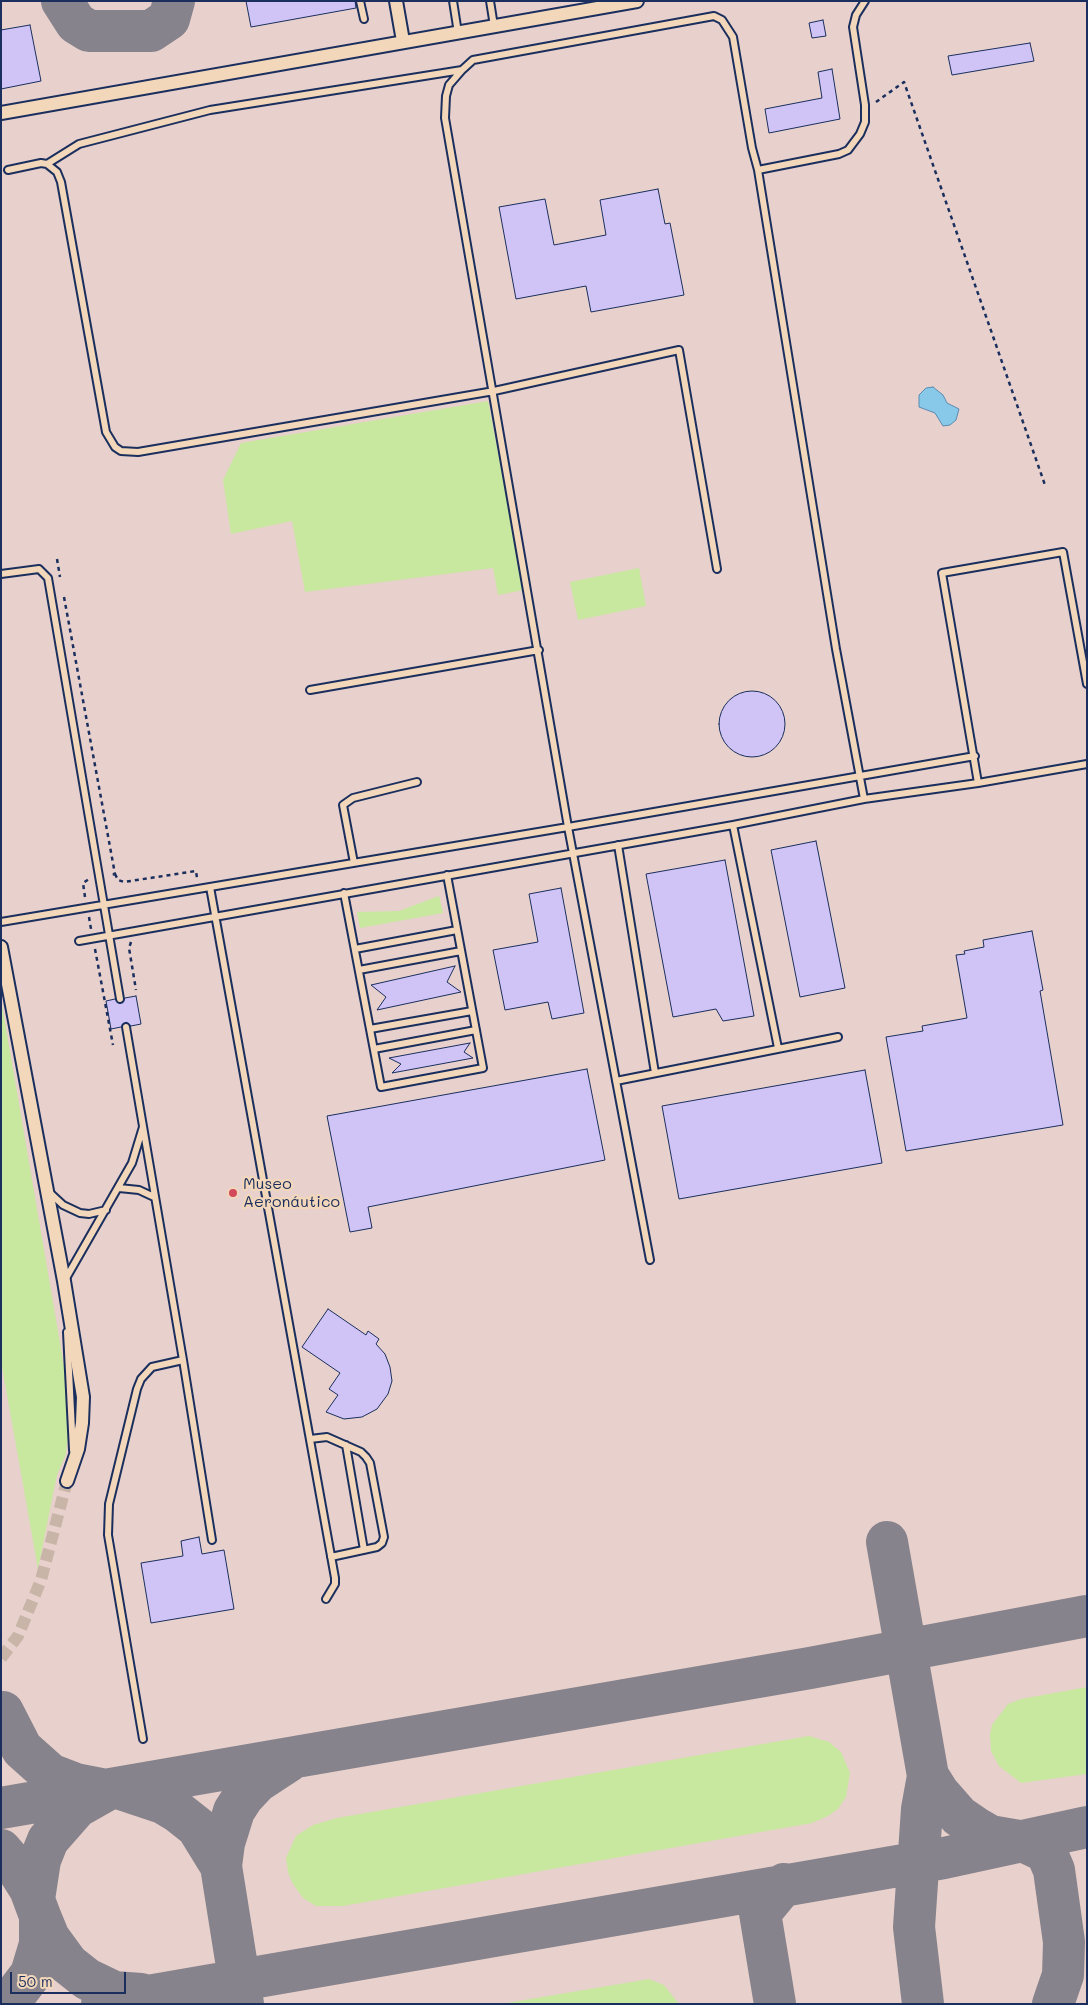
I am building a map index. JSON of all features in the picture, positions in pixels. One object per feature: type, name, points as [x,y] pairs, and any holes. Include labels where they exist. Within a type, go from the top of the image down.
[{"type":"street","points":[[396,1],[403,41]]},
{"type":"street","points":[[1,113],[637,1]]},
{"type":"street","points":[[1,947],[64,1281],[83,1397],[82,1423],[74,1464],[67,1481]]},
{"type":"lane","points":[[360,1],[364,19]]},
{"type":"lane","points":[[453,1],[458,33]]},
{"type":"lane","points":[[490,1],[494,26]]},
{"type":"lane","points":[[758,170],[839,154],[848,150],[860,134],[865,122],[865,105],[853,27],[856,15],[865,1]]},
{"type":"lane","points":[[650,1260],[568,827],[446,118],[446,96],[449,85],[474,60],[714,16],[722,20],[733,37],[752,148],[758,170],[832,620],[864,798]]},
{"type":"lane","points":[[8,170],[47,164],[79,144],[210,110],[462,70]]},
{"type":"lane","points":[[47,164],[57,172],[61,182],[106,432],[111,442],[121,451],[138,452],[494,391],[679,350],[717,569]]},
{"type":"lane","points":[[978,782],[942,573],[1063,552],[1087,684]]},
{"type":"lane","points":[[1,574],[39,569],[48,578],[120,999]]},
{"type":"lane","points":[[310,690],[539,650]]},
{"type":"lane","points":[[1,922],[568,827],[975,756]]},
{"type":"lane","points":[[79,941],[734,825],[864,798],[1087,764]]},
{"type":"lane","points":[[354,863],[343,805],[352,798],[417,782]]},
{"type":"lane","points":[[734,825],[778,1048]]},
{"type":"lane","points":[[618,845],[655,1073]]},
{"type":"lane","points":[[344,893],[381,1087],[483,1068],[447,875]]},
{"type":"lane","points":[[210,888],[331,1557],[335,1584],[326,1599]]},
{"type":"lane","points":[[354,949],[457,930]]},
{"type":"lane","points":[[359,970],[461,951]]},
{"type":"lane","points":[[370,1029],[472,1011]]},
{"type":"lane","points":[[126,1027],[144,1124],[154,1197],[184,1360],[212,1540]]},
{"type":"lane","points":[[374,1049],[476,1030]]},
{"type":"lane","points":[[616,1081],[838,1037]]},
{"type":"lane","points":[[64,1281],[132,1163],[144,1124]]},
{"type":"lane","points":[[119,1188],[139,1190],[154,1197]]},
{"type":"lane","points":[[47,1190],[72,1211],[90,1214],[106,1210]]},
{"type":"lane","points":[[143,1739],[108,1536],[109,1504],[141,1379],[152,1368],[184,1360]]},
{"type":"lane","points":[[310,1439],[327,1437],[361,1452],[370,1464],[384,1537],[382,1543],[377,1547],[331,1557]]},
{"type":"lane","points":[[346,1446],[364,1550]]},
{"type":"path","points":[[865,105],[877,101],[904,82],[1045,485]]},
{"type":"shaded area","points":[[1,1],[1087,1],[1087,2004],[1,2004]]},
{"type":"green space","points":[[488,401],[524,590],[498,595],[493,568],[305,592],[292,521],[231,534],[223,480],[241,443]]},
{"type":"green space","points":[[639,568],[646,606],[578,620],[570,582]]},
{"type":"green space","points":[[439,896],[443,913],[360,928],[357,912],[399,911]]},
{"type":"green space","points":[[1,999],[71,1407],[66,1454],[57,1475],[38,1569],[1,1361]]},
{"type":"green space","points":[[1087,1687],[1087,1774],[1021,1783],[999,1766],[991,1751],[990,1735],[992,1725],[1008,1704],[1021,1699]]},
{"type":"green space","points":[[809,1736],[829,1742],[841,1752],[850,1773],[846,1797],[838,1809],[812,1823],[343,1906],[316,1906],[303,1898],[293,1884],[288,1872],[286,1858],[296,1836],[313,1825],[337,1818]]},
{"type":"green space","points":[[649,1979],[664,1985],[679,2004],[501,2004]]},
{"type":"water","points":[[933,387],[943,395],[947,403],[959,409],[956,420],[950,425],[943,426],[935,413],[919,407],[919,395],[926,388]]},
{"type":"building","points":[[246,1],[355,1],[356,8],[251,27]]},
{"type":"building","points":[[823,20],[826,36],[812,38],[809,23]]},
{"type":"building","points":[[30,25],[41,81],[1,89],[1,30]]},
{"type":"building","points":[[1030,43],[1034,61],[952,75],[948,56]]},
{"type":"building","points":[[832,69],[840,119],[769,133],[765,109],[822,98],[818,72]]},
{"type":"building","points":[[658,189],[665,224],[670,223],[684,295],[591,312],[586,286],[516,299],[499,207],[545,199],[554,245],[606,235],[600,200]]},
{"type":"building","points":[[752,691],[764,694],[775,701],[782,712],[785,724],[782,736],[775,747],[764,754],[752,757],[740,754],[729,747],[722,736],[719,724],[722,712],[729,701],[740,694]]},
{"type":"building","points":[[816,841],[845,988],[800,997],[771,850]]},
{"type":"building","points":[[725,860],[754,1016],[723,1021],[716,1009],[673,1017],[646,874]]},
{"type":"building","points":[[561,888],[584,1013],[552,1019],[548,1002],[505,1010],[493,950],[538,942],[529,894]]},
{"type":"building","points":[[1032,931],[1043,990],[1040,991],[1063,1125],[906,1151],[886,1037],[923,1031],[922,1026],[967,1018],[956,955],[965,954],[964,951],[984,947],[983,940]]},
{"type":"building","points":[[455,966],[447,982],[461,992],[377,1010],[386,997],[371,985]]},
{"type":"building","points":[[136,996],[141,1024],[131,1026],[126,1022],[121,1027],[111,1029],[106,1001],[115,999],[120,1004],[125,998]]},
{"type":"building","points":[[470,1043],[464,1052],[473,1058],[392,1073],[401,1064],[389,1058]]},
{"type":"building","points":[[587,1069],[605,1160],[368,1207],[372,1228],[350,1232],[327,1116]]},
{"type":"building","points":[[865,1070],[882,1163],[679,1199],[662,1106]]},
{"type":"building","points":[[328,1309],[366,1335],[368,1331],[379,1339],[376,1344],[385,1354],[390,1367],[392,1381],[388,1394],[377,1409],[362,1417],[344,1419],[326,1412],[338,1395],[329,1389],[340,1373],[302,1347]]},
{"type":"building","points":[[199,1537],[202,1554],[224,1550],[234,1609],[151,1623],[141,1563],[183,1556],[181,1541]]},
{"type":"taxiway","points":[[62,1],[76,23],[89,31],[151,31],[169,19],[174,1]]},
{"type":"taxiway","points":[[887,1542],[928,1776],[922,1809],[914,1927],[923,2004]]},
{"type":"taxiway","points":[[1,1808],[810,1668],[1087,1616]]},
{"type":"taxiway","points":[[3,1712],[22,1749],[50,1774],[76,1784],[107,1790],[77,1807],[48,1840],[40,1860],[34,1899]]},
{"type":"taxiway","points":[[243,2004],[221,1866],[224,1843],[234,1811],[243,1797],[257,1782],[289,1761]]},
{"type":"taxiway","points":[[932,1793],[928,1776],[938,1792],[959,1816],[978,1829],[990,1836],[1025,1842],[1042,1850],[1048,1856],[1054,1870],[1064,1942],[1063,1975],[1053,2004]]},
{"type":"taxiway","points":[[121,1789],[163,1803],[178,1812],[197,1827],[221,1866]]},
{"type":"taxiway","points":[[102,2004],[944,1858],[1087,1827]]},
{"type":"taxiway","points":[[1,1850],[18,1870],[30,1889],[40,1916],[40,1944],[31,1974],[8,2004]]},
{"type":"taxiway","points":[[775,2004],[760,1913],[784,1884]]},
{"type":"taxiway","points":[[40,1916],[49,1938],[68,1964],[87,1979],[114,1992],[141,1994]]},
{"type":"tunnel","points":[[1,1658],[18,1636],[41,1580],[67,1481]]},
{"type":"place","name":"Museo Aeronáutico","points":[[233,1193]]}]
